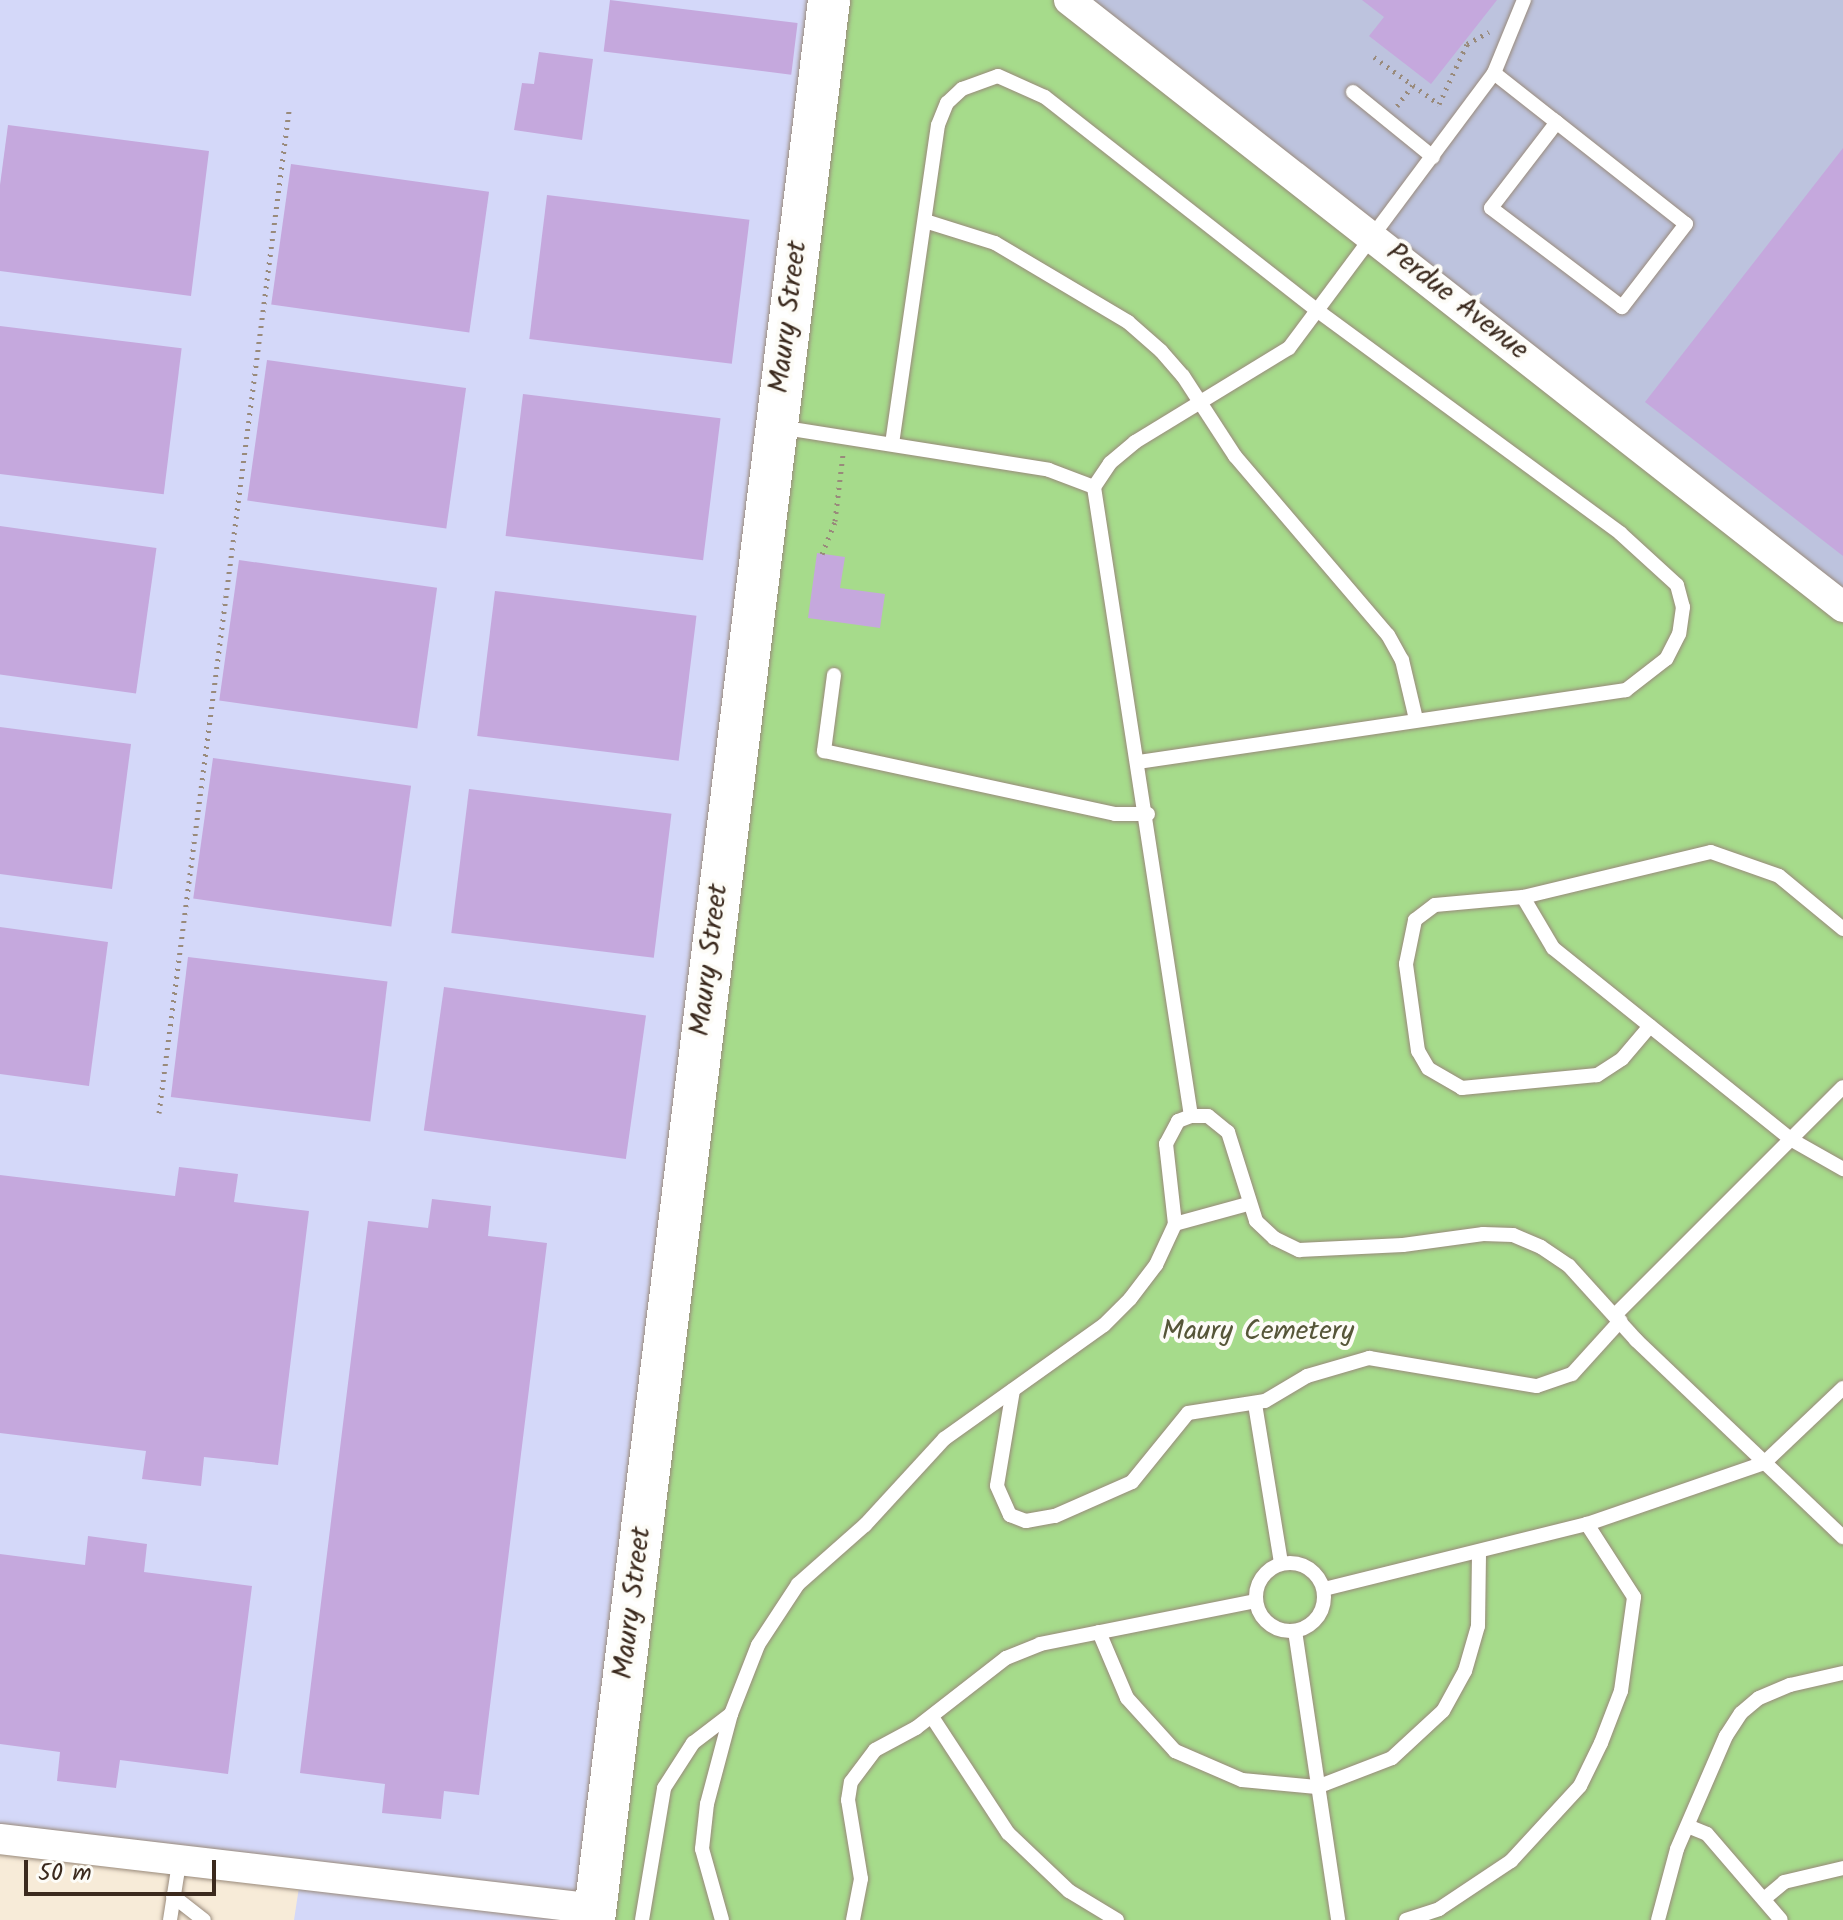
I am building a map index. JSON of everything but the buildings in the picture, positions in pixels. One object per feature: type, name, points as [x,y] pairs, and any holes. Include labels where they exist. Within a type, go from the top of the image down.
[{"type":"street","name":"Maury Street","points":[[595,1915],[774,426],[829,0]]},
{"type":"street","name":"Perdue Avenue","points":[[1069,0],[1843,607]]},
{"type":"street","points":[[0,1839],[519,1910],[595,1915]]},
{"type":"lane","points":[[1191,1116],[1148,814],[1094,487],[1110,463],[1135,442],[1202,405],[1289,348],[1375,238],[1494,73],[1524,0]]},
{"type":"lane","points":[[1494,73],[1557,122],[1686,224],[1622,307],[1491,208],[1557,122]]},
{"type":"lane","points":[[892,444],[938,125],[947,103],[978,80],[998,76],[1045,97],[1318,311],[1620,533],[1677,585],[1683,607],[1679,634],[1666,659],[1626,690],[1139,762]]},
{"type":"lane","points":[[1353,92],[1433,157]]},
{"type":"lane","points":[[925,221],[995,243],[1128,322],[1183,376],[1235,456],[1388,635],[1410,684],[1416,719]]},
{"type":"lane","points":[[774,426],[1049,470],[1094,487]]},
{"type":"lane","points":[[834,675],[824,751],[1115,814],[1148,814]]},
{"type":"lane","points":[[1650,1026],[1622,1059],[1597,1075],[1571,1081],[1462,1088],[1428,1068],[1418,1051],[1406,964],[1415,920],[1435,905],[1523,897],[1711,852],[1779,876],[1843,929]]},
{"type":"lane","points":[[1523,897],[1553,948],[1792,1140],[1843,1169]]},
{"type":"lane","points":[[1013,1390],[997,1486],[1010,1515],[1026,1521],[1055,1516],[1132,1482],[1188,1413],[1255,1404],[1307,1376],[1369,1358],[1537,1386],[1572,1374],[1617,1318],[1843,1087]]},
{"type":"lane","points":[[722,1920],[702,1849],[707,1804],[731,1714],[758,1645],[798,1584],[865,1525],[944,1439],[1104,1325],[1130,1299],[1156,1265],[1175,1224],[1166,1144],[1178,1121],[1191,1116],[1208,1116],[1228,1132],[1248,1204],[1274,1238],[1299,1250],[1513,1235],[1569,1266],[1617,1318],[1843,1537]]},
{"type":"lane","points":[[1175,1224],[1248,1204]]},
{"type":"lane","points":[[1324,1589],[1479,1554],[1587,1524],[1764,1463],[1843,1388]]},
{"type":"lane","points":[[1255,1404],[1281,1563]]},
{"type":"lane","points":[[1406,1920],[1439,1909],[1511,1861],[1580,1786],[1601,1743],[1621,1691],[1634,1597],[1587,1524]]},
{"type":"lane","points":[[1099,1632],[1127,1698],[1175,1751],[1242,1780],[1317,1787],[1392,1758],[1443,1711],[1465,1671],[1478,1626],[1479,1554]]},
{"type":"lane","points":[[1281,1563],[1313,1570],[1324,1589],[1321,1612],[1295,1631],[1274,1627],[1256,1601],[1261,1578],[1281,1563]]},
{"type":"lane","points":[[853,1920],[861,1879],[848,1800],[851,1782],[875,1750],[932,1717],[1006,1658],[1040,1644],[1256,1601]]},
{"type":"lane","points":[[1295,1631],[1338,1920]]},
{"type":"lane","points":[[1658,1920],[1677,1849],[1690,1827],[1726,1736],[1741,1713],[1759,1698],[1790,1685],[1843,1673]]},
{"type":"lane","points":[[642,1920],[664,1788],[693,1743],[731,1714]]},
{"type":"lane","points":[[932,1717],[1008,1833],[1069,1891],[1117,1920]]},
{"type":"lane","points":[[1690,1827],[1707,1834],[1781,1920]]},
{"type":"lane","points":[[170,1920],[179,1863]]},
{"type":"lane","points":[[1764,1899],[1784,1882],[1843,1868]]},
{"type":"lane","points":[[173,1896],[204,1920]]},
{"type":"path","points":[[1374,57],[1439,104],[1467,44],[1498,26]]},
{"type":"path","points":[[1396,107],[1413,85]]},
{"type":"path","points":[[159,1113],[289,110]]},
{"type":"path","points":[[822,554],[835,521],[843,453]]},
{"type":"shaded area","points":[[0,0],[832,0],[595,1920],[294,1920],[301,1874],[0,1837]]},
{"type":"shaded area","points":[[1082,0],[1843,0],[1843,606]]},
{"type":"green space","name":"Maury Cemetery","points":[[832,0],[1082,0],[1843,606],[1843,1920],[595,1920]]}]
